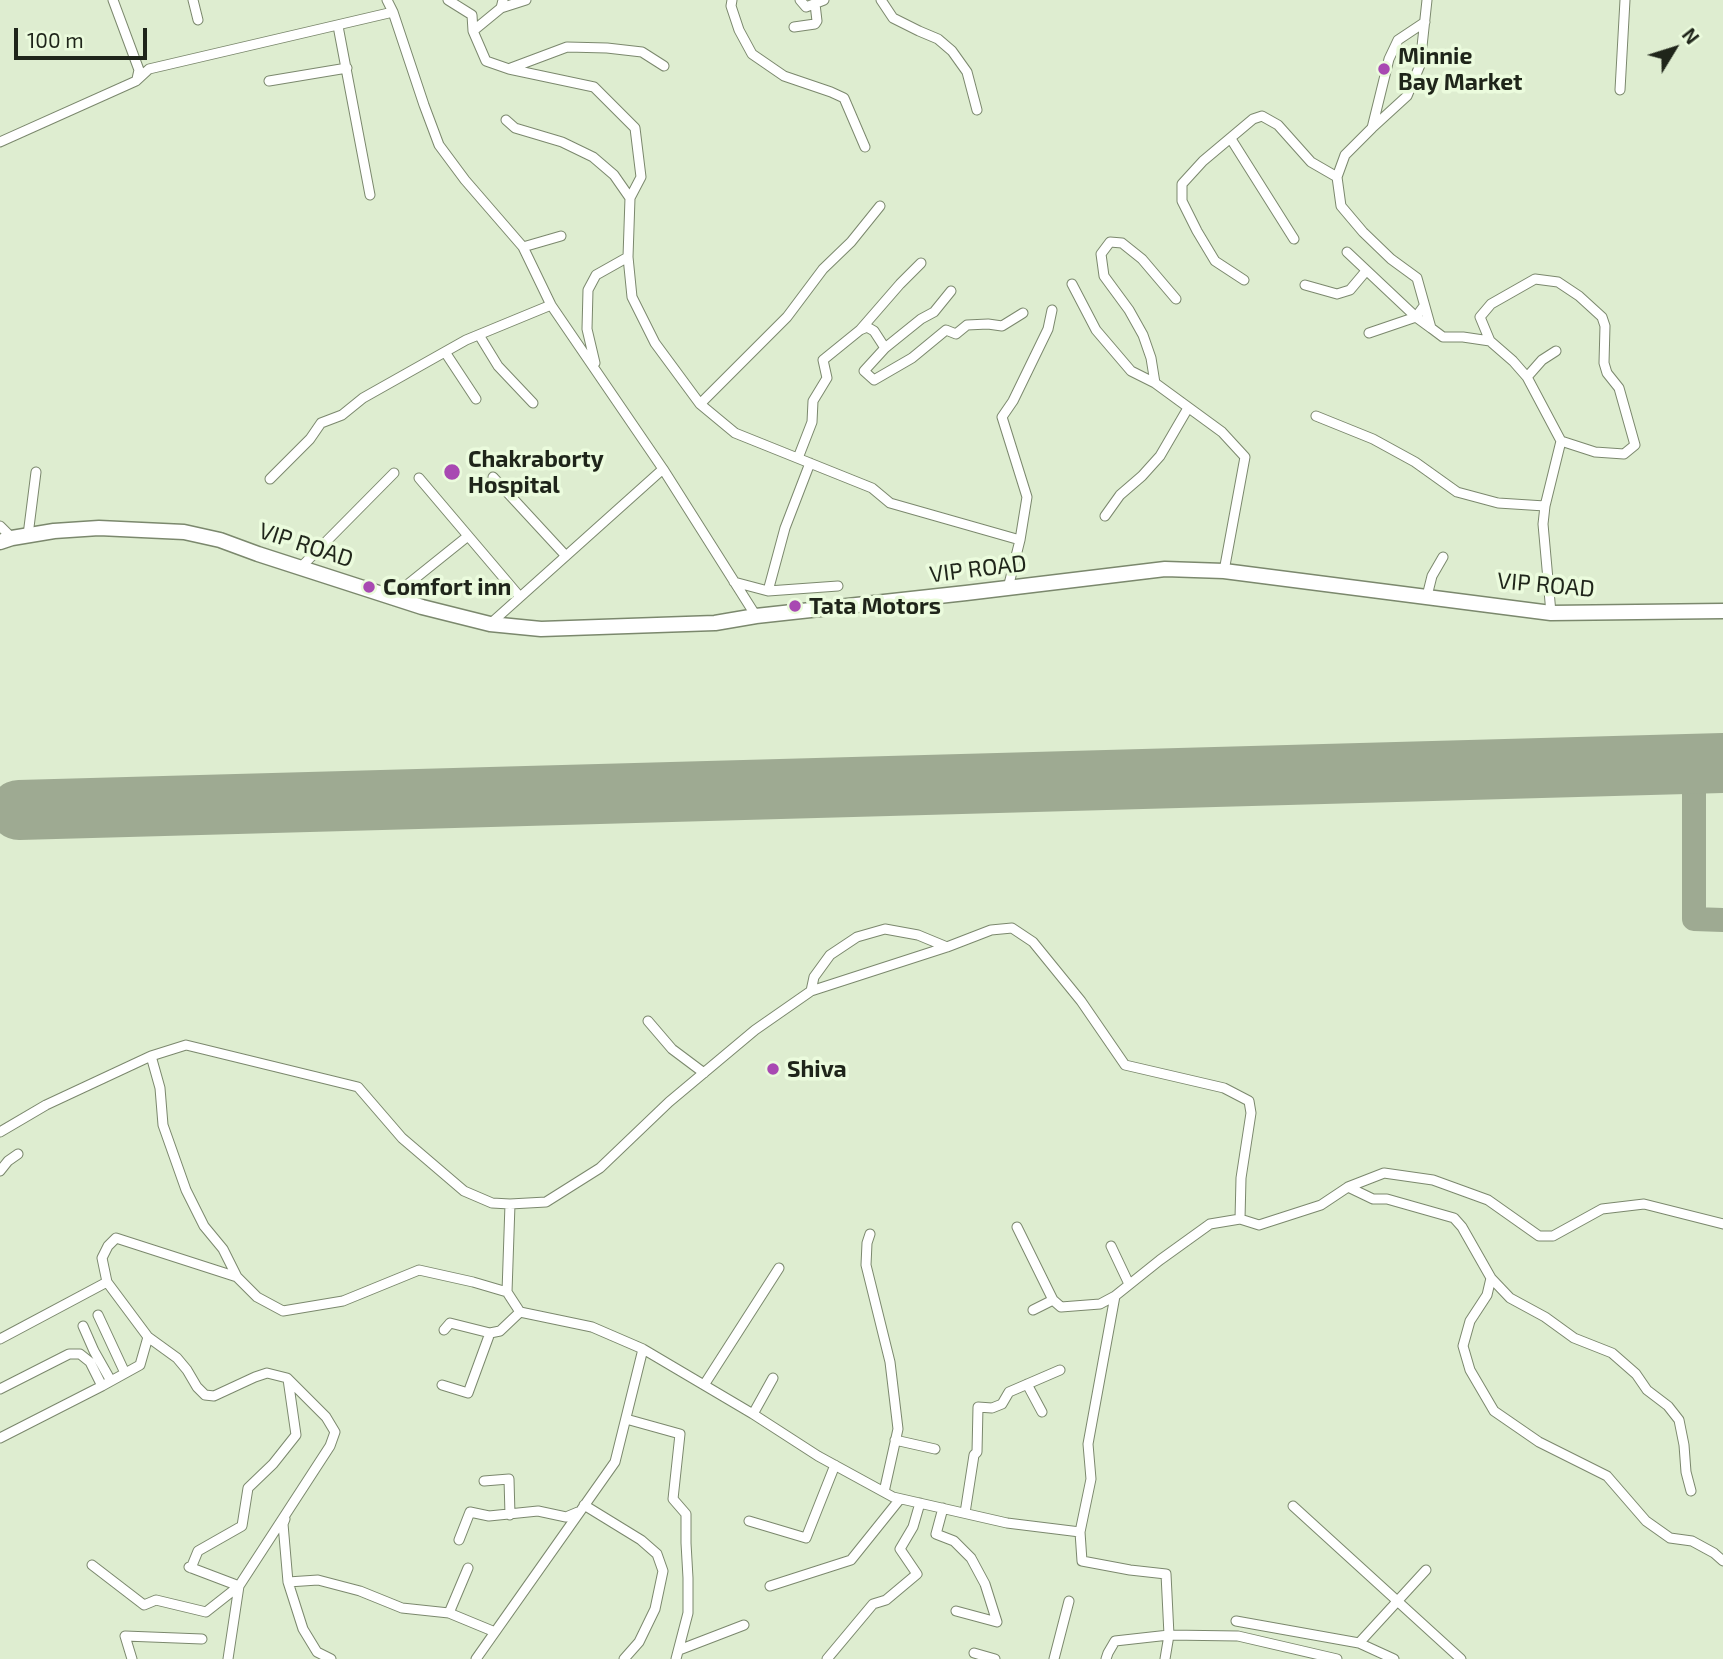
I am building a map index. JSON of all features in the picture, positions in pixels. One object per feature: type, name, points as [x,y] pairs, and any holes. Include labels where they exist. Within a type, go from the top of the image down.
[{"type":"highway","name":"VIP ROAD","points":[[6,540],[54,531],[99,528],[184,532],[220,540],[422,607],[490,624],[541,629],[715,623],[1164,569],[1224,571],[1552,613],[1723,611]]},
{"type":"street","points":[[113,0],[139,70],[136,81]]},
{"type":"street","points":[[193,0],[198,20]]},
{"type":"street","points":[[387,0],[394,12],[439,145],[465,180],[523,247],[551,304],[663,469],[756,616]]},
{"type":"street","points":[[448,0],[472,15],[473,31],[486,61],[509,69],[594,87],[635,128],[641,177],[630,198],[628,257],[632,297],[655,342],[701,404],[735,433],[873,488],[890,503],[1020,540]]},
{"type":"street","points":[[473,31],[502,4],[526,0]]},
{"type":"street","points":[[732,0],[731,6],[739,30],[752,54],[784,76],[844,98],[865,147]]},
{"type":"street","points":[[794,27],[815,24],[817,21],[820,2],[806,7],[800,0]]},
{"type":"street","points":[[881,0],[894,18],[938,39],[952,51],[967,72],[977,110]]},
{"type":"street","points":[[1427,0],[1420,65],[1407,96],[1346,155],[1337,177],[1340,206],[1391,259],[1417,278],[1431,328]]},
{"type":"street","points":[[1620,90],[1625,0]]},
{"type":"street","points":[[0,142],[136,81],[149,69],[394,12]]},
{"type":"street","points":[[1372,128],[1389,59],[1398,40],[1425,22]]},
{"type":"street","points":[[338,26],[370,195]]},
{"type":"street","points":[[509,69],[567,47],[642,52],[664,66]]},
{"type":"street","points":[[269,81],[347,68]]},
{"type":"street","points":[[1244,280],[1215,261],[1182,201],[1182,184],[1203,162],[1253,120],[1262,116],[1278,125],[1311,162],[1337,177]]},
{"type":"street","points":[[506,120],[515,128],[562,142],[593,157],[614,175],[630,198]]},
{"type":"street","points":[[1231,139],[1294,239]]},
{"type":"street","points":[[701,404],[787,317],[823,269],[852,242],[880,206]]},
{"type":"street","points":[[523,247],[561,236]]},
{"type":"street","points":[[1155,383],[1151,358],[1143,335],[1129,310],[1104,276],[1101,254],[1110,242],[1122,243],[1142,259],[1176,299]]},
{"type":"street","points":[[1347,252],[1416,317],[1443,337],[1490,341]]},
{"type":"street","points":[[596,371],[587,329],[589,290],[596,275],[628,257]]},
{"type":"street","points":[[798,458],[812,422],[813,401],[827,378],[823,360],[860,330],[921,263]]},
{"type":"street","points":[[1305,285],[1337,294],[1350,290],[1366,271]]},
{"type":"street","points":[[1552,613],[1543,524],[1561,441],[1527,377],[1513,360],[1490,341],[1480,317],[1491,304],[1535,279],[1558,282],[1579,296],[1602,317],[1605,326],[1604,363],[1607,373],[1619,388],[1635,445],[1624,454],[1595,452],[1561,441]]},
{"type":"street","points":[[1072,284],[1096,330],[1131,371],[1155,383],[1222,432],[1245,457],[1224,571]]},
{"type":"street","points":[[951,290],[934,312],[885,348],[864,371],[874,380],[912,358],[946,330],[956,334],[967,325],[1002,326],[1023,313]]},
{"type":"street","points":[[270,479],[310,439],[321,423],[342,415],[363,398],[445,352],[551,304]]},
{"type":"street","points":[[1369,333],[1416,317],[1424,306]]},
{"type":"street","points":[[1008,588],[1027,497],[1002,417],[1013,401],[1048,329],[1052,310]]},
{"type":"street","points":[[860,330],[867,327],[874,331],[885,348]]},
{"type":"street","points":[[478,335],[498,366],[533,403]]},
{"type":"street","points":[[1527,377],[1542,360],[1556,351]]},
{"type":"street","points":[[445,352],[476,399]]},
{"type":"street","points":[[1105,516],[1120,495],[1160,456],[1188,408]]},
{"type":"street","points":[[1316,416],[1373,439],[1415,462],[1457,492],[1499,503],[1545,506]]},
{"type":"street","points":[[768,591],[785,528],[810,463]]},
{"type":"street","points":[[490,624],[663,469]]},
{"type":"street","points":[[28,535],[36,472]]},
{"type":"street","points":[[300,568],[394,473]]},
{"type":"street","points":[[493,477],[566,556]]},
{"type":"street","points":[[419,478],[520,597]]},
{"type":"street","points":[[0,526],[6,540]]},
{"type":"street","points":[[391,597],[468,536]]},
{"type":"street","points":[[1427,596],[1432,576],[1443,557]]},
{"type":"street","points":[[734,582],[768,591],[838,586]]},
{"type":"street","points":[[0,1132],[46,1105],[150,1056],[186,1045],[358,1087],[402,1138],[464,1191],[492,1203],[546,1202],[600,1168],[669,1102],[755,1030],[811,991],[991,930],[1012,928],[1033,942],[1082,1001],[1125,1065],[1224,1088],[1249,1101],[1251,1113],[1241,1178],[1240,1219]]},
{"type":"street","points":[[811,991],[814,977],[830,955],[857,937],[884,929],[918,936],[947,947]]},
{"type":"street","points":[[648,1021],[673,1049],[704,1073]]},
{"type":"street","points":[[150,1056],[160,1088],[163,1125],[186,1190],[204,1226],[223,1249],[237,1277],[257,1297],[283,1311],[343,1301],[419,1270],[506,1292]]},
{"type":"street","points":[[0,1153],[8,1161]]},
{"type":"street","points":[[0,1171],[18,1154]]},
{"type":"street","points":[[1017,1227],[1053,1300],[1061,1307],[1100,1304],[1115,1296],[1210,1224],[1240,1219],[1259,1225],[1321,1205],[1348,1187],[1384,1173],[1433,1180],[1488,1200],[1539,1236],[1553,1236],[1602,1209],[1644,1204],[1723,1224]]},
{"type":"street","points":[[1348,1187],[1373,1199],[1387,1199],[1454,1218],[1491,1278],[1510,1298],[1545,1317],[1574,1338],[1612,1353],[1636,1374],[1647,1390],[1668,1406],[1679,1420],[1691,1491]]},
{"type":"street","points":[[510,1204],[506,1292],[520,1312],[592,1327],[643,1349],[893,1497],[1007,1523],[1080,1532]]},
{"type":"street","points":[[870,1234],[866,1265],[890,1362],[898,1429],[884,1492]]},
{"type":"street","points":[[92,1565],[144,1605],[156,1600],[206,1612],[239,1586],[330,1446],[335,1432],[326,1417],[287,1378],[267,1373],[214,1396],[205,1395],[177,1358],[148,1337],[107,1282],[102,1258],[116,1238],[237,1277]]},
{"type":"street","points":[[1111,1246],[1129,1284]]},
{"type":"street","points":[[704,1385],[779,1268]]},
{"type":"street","points":[[1491,1278],[1487,1295],[1470,1321],[1463,1346],[1470,1370],[1494,1411],[1539,1442],[1607,1476],[1646,1521],[1671,1538],[1692,1541],[1723,1561]]},
{"type":"street","points":[[0,1339],[107,1282]]},
{"type":"street","points":[[1115,1296],[1088,1444],[1091,1479],[1080,1532],[1082,1561],[1166,1574],[1168,1636],[1165,1659]]},
{"type":"street","points":[[1033,1310],[1053,1300]]},
{"type":"street","points":[[444,1330],[450,1323],[490,1332],[500,1331],[520,1312]]},
{"type":"street","points":[[98,1315],[125,1373]]},
{"type":"street","points":[[83,1326],[106,1384]]},
{"type":"street","points":[[442,1385],[468,1393],[490,1332]]},
{"type":"street","points":[[0,1438],[140,1365],[148,1337]]},
{"type":"street","points":[[476,1659],[615,1462],[643,1349]]},
{"type":"street","points":[[0,1389],[69,1354],[80,1354],[90,1362],[106,1384]]},
{"type":"street","points":[[965,1513],[974,1455],[977,1452],[978,1408],[992,1408],[1002,1404],[1009,1392],[1060,1370]]},
{"type":"street","points":[[239,1586],[189,1568],[198,1551],[242,1526],[248,1488],[273,1464],[296,1435],[287,1378]]},
{"type":"street","points":[[753,1414],[773,1378]]},
{"type":"street","points":[[1027,1384],[1042,1412]]},
{"type":"street","points":[[625,1419],[680,1434],[673,1499],[686,1514],[688,1614],[678,1655]]},
{"type":"street","points":[[895,1440],[935,1449]]},
{"type":"street","points":[[749,1521],[806,1538],[835,1465]]},
{"type":"street","points":[[484,1481],[509,1479],[510,1515]]},
{"type":"street","points":[[771,1586],[851,1560],[900,1499]]},
{"type":"street","points":[[827,1659],[873,1604],[886,1600],[917,1574],[900,1549],[913,1527],[920,1503]]},
{"type":"street","points":[[1293,1506],[1461,1659]]},
{"type":"street","points":[[459,1540],[470,1512],[489,1516],[538,1511],[566,1517],[582,1508]]},
{"type":"street","points":[[582,1508],[641,1540],[657,1554],[663,1572],[655,1609],[639,1642],[624,1659]]},
{"type":"street","points":[[943,1508],[936,1534],[954,1541],[971,1558],[985,1584],[997,1622],[956,1611]]},
{"type":"street","points":[[288,1510],[283,1524],[288,1582],[303,1629],[317,1652],[331,1659]]},
{"type":"street","points":[[449,1613],[468,1568]]},
{"type":"street","points":[[1359,1643],[1426,1570]]},
{"type":"street","points":[[288,1582],[318,1580],[360,1591],[402,1608],[449,1613],[495,1632]]},
{"type":"street","points":[[228,1659],[239,1586]]},
{"type":"street","points":[[1054,1659],[1069,1601]]},
{"type":"street","points":[[1236,1621],[1359,1643],[1394,1659]]},
{"type":"street","points":[[678,1655],[744,1625]]},
{"type":"street","points":[[132,1659],[125,1636],[202,1639]]},
{"type":"street","points":[[1106,1659],[1115,1641],[1168,1636],[1238,1636],[1337,1659]]},
{"type":"street","points":[[974,1653],[995,1659]]},
{"type":"taxiway","points":[[1694,764],[1694,919],[1723,920]]},
{"type":"runway","points":[[19,810],[1723,763]]},
{"type":"place","name":"Minnie Bay Market","points":[[1384,69]]},
{"type":"place","name":"Chakraborty Hospital","points":[[452,472]]},
{"type":"place","name":"Comfort inn","points":[[369,587]]},
{"type":"place","name":"Tata Motors","points":[[795,606]]},
{"type":"place","name":"Shiva","points":[[773,1069]]}]
